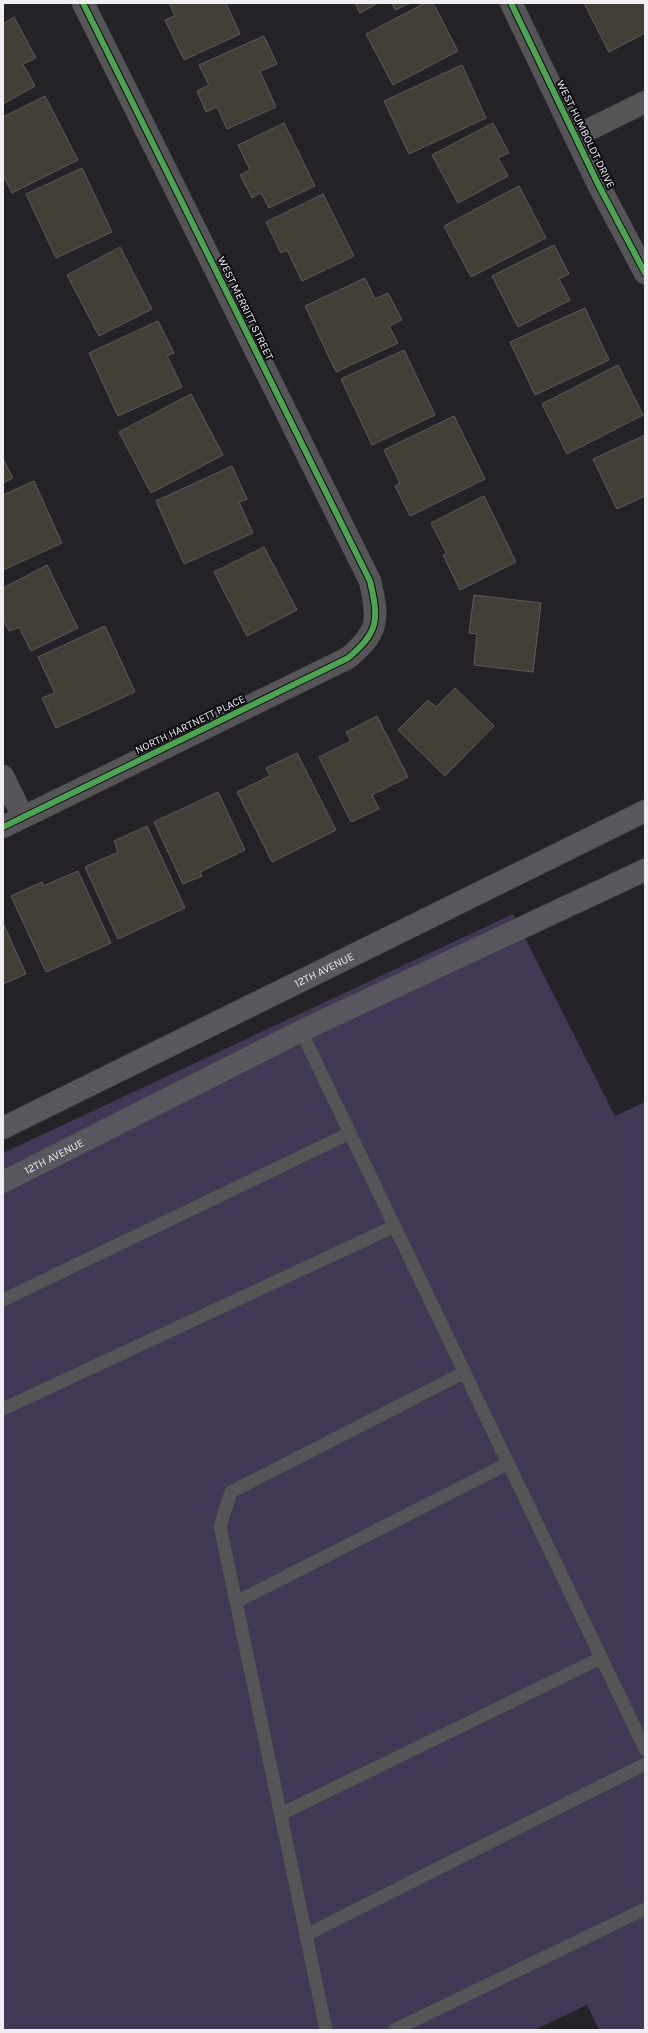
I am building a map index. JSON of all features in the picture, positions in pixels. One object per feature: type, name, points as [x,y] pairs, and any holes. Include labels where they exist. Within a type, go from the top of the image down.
[{"type":"main road","name":"12TH AVENUE","points":[[3,1128],[645,811]]},
{"type":"main road","name":"12TH AVENUE","points":[[3,1182],[301,1031],[645,870]]},
{"type":"street","name":"WEST MERRITT STREET","points":[[84,3],[370,582],[376,604],[375,626]]},
{"type":"street","name":"WEST HUMBOLDT DRIVE","points":[[511,3],[598,184],[645,273]]},
{"type":"street","points":[[576,136],[645,102]]},
{"type":"street","name":"NORTH HARTNETT PLACE","points":[[3,827],[348,658],[364,644],[375,626]]},
{"type":"street","points":[[3,776],[23,817]]},
{"type":"lane","points":[[301,1031],[465,1372],[507,1464],[645,1749]]},
{"type":"lane","points":[[3,1300],[350,1133]]},
{"type":"lane","points":[[3,1409],[395,1226]]},
{"type":"lane","points":[[326,2030],[220,1526],[231,1492],[465,1372]]},
{"type":"lane","points":[[236,1602],[507,1464]]},
{"type":"lane","points":[[281,1814],[601,1658]]},
{"type":"lane","points":[[306,1935],[645,1764]]},
{"type":"lane","points":[[394,2030],[645,1909]]},
{"type":"shaded area","points":[[513,914],[615,1116],[645,1102],[645,2030],[599,2030],[587,2005],[534,2030],[3,2030],[3,1153]]},
{"type":"building","points":[[169,3],[226,3],[240,34],[184,60],[165,20],[175,16]]},
{"type":"building","points":[[355,3],[378,3],[360,13]]},
{"type":"building","points":[[392,3],[410,3],[395,10]]},
{"type":"building","points":[[425,3],[433,3],[458,51],[393,85],[366,34]]},
{"type":"building","points":[[584,3],[645,3],[645,33],[609,52]]},
{"type":"building","points":[[14,17],[36,58],[23,64],[35,86],[3,104],[3,24]]},
{"type":"building","points":[[264,36],[277,64],[260,71],[276,107],[227,129],[217,107],[206,112],[197,91],[209,85],[199,65]]},
{"type":"building","points":[[462,65],[486,118],[409,154],[384,101]]},
{"type":"building","points":[[45,96],[78,160],[12,193],[3,175],[3,117]]},
{"type":"building","points":[[284,123],[315,186],[269,208],[261,193],[252,198],[240,175],[250,170],[238,145]]},
{"type":"building","points":[[493,123],[509,153],[498,158],[508,176],[458,203],[432,155]]},
{"type":"building","points":[[82,168],[112,232],[56,258],[26,194]]},
{"type":"building","points":[[519,186],[546,238],[471,277],[444,226]]},
{"type":"building","points":[[323,194],[354,256],[302,281],[287,250],[281,253],[266,222]]},
{"type":"building","points":[[554,245],[569,274],[559,279],[570,300],[518,327],[492,276]]},
{"type":"building","points":[[120,247],[152,309],[99,336],[67,275]]},
{"type":"building","points":[[365,278],[375,299],[388,293],[402,320],[389,326],[398,343],[336,372],[305,306]]},
{"type":"building","points":[[585,308],[609,360],[535,395],[510,342]]},
{"type":"building","points":[[158,321],[174,353],[167,356],[182,387],[118,416],[89,353]]},
{"type":"building","points":[[404,350],[435,415],[372,445],[341,379]]},
{"type":"building","points":[[618,365],[643,415],[567,454],[542,404]]},
{"type":"building","points":[[191,394],[223,455],[151,493],[119,432]]},
{"type":"building","points":[[454,416],[485,479],[410,516],[395,486],[400,483],[384,450]]},
{"type":"building","points":[[645,435],[645,496],[617,509],[593,459]]},
{"type":"building","points":[[3,459],[13,478],[3,483]]},
{"type":"building","points":[[232,466],[247,499],[239,502],[253,533],[184,564],[156,501]]},
{"type":"building","points":[[34,481],[62,543],[3,570],[3,495]]},
{"type":"building","points":[[484,496],[516,562],[460,590],[443,555],[447,554],[431,523]]},
{"type":"building","points":[[264,547],[297,610],[247,636],[214,572]]},
{"type":"building","points":[[47,565],[78,628],[31,651],[19,627],[9,631],[3,619],[3,588]]},
{"type":"building","points":[[474,595],[541,603],[533,672],[474,665],[477,634],[469,633]]},
{"type":"building","points":[[105,626],[135,692],[56,728],[42,698],[55,693],[38,657]]},
{"type":"building","points":[[455,688],[494,726],[445,776],[398,730],[428,700],[436,707]]},
{"type":"building","points":[[377,716],[408,777],[372,795],[379,809],[351,822],[319,757],[351,741],[346,732]]},
{"type":"building","points":[[297,753],[336,830],[272,862],[237,792],[270,776],[266,768]]},
{"type":"building","points":[[218,792],[245,850],[200,872],[202,876],[183,884],[154,822]]},
{"type":"building","points":[[147,826],[185,908],[118,939],[85,867],[118,852],[114,841]]},
{"type":"building","points":[[78,871],[111,943],[46,972],[11,896],[42,882],[43,886]]},
{"type":"building","points":[[3,923],[26,974],[3,984]]},
{"type":"cycle path","points":[[3,827],[348,658],[366,640],[371,632],[375,616],[375,606],[370,581],[83,3]]},
{"type":"cycle path","points":[[511,3],[598,184],[645,273]]}]
